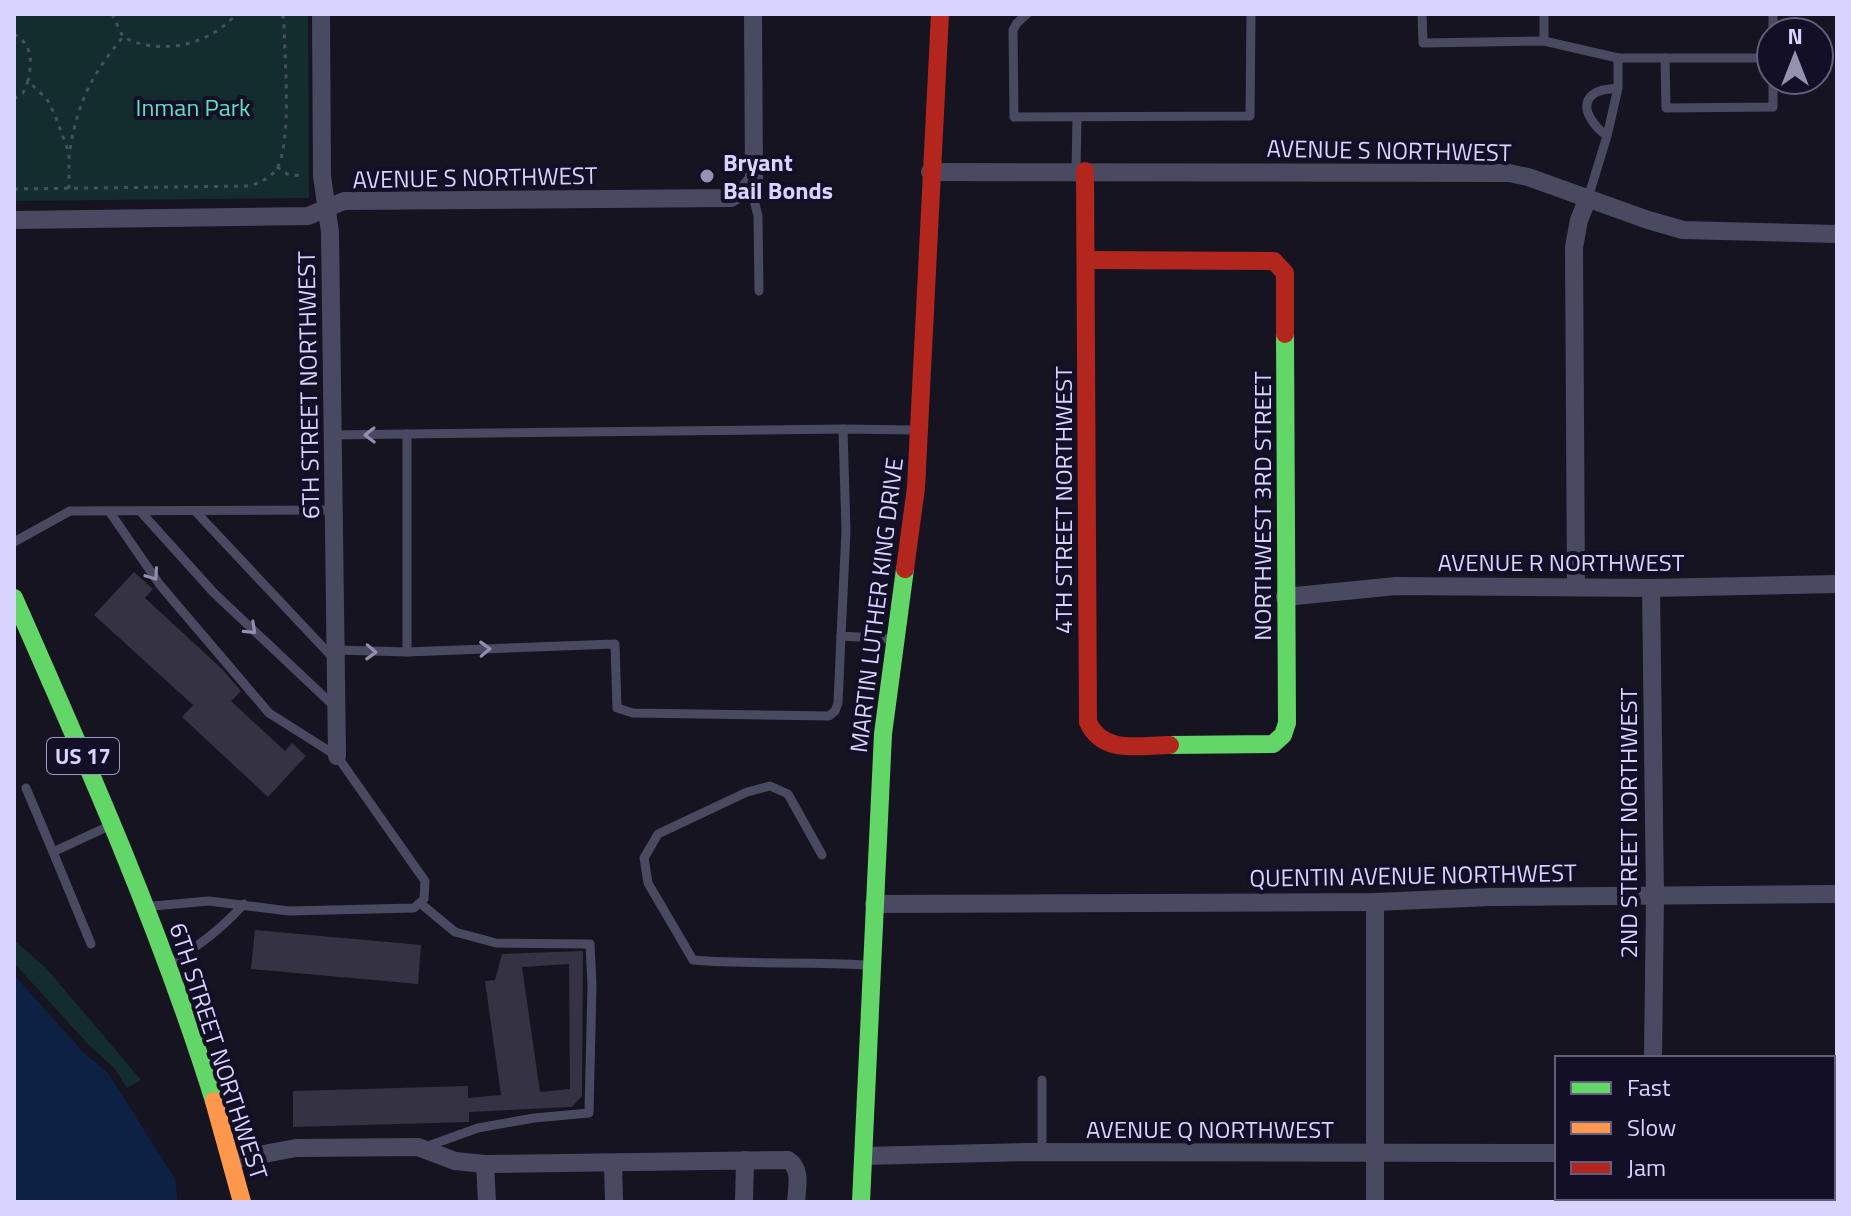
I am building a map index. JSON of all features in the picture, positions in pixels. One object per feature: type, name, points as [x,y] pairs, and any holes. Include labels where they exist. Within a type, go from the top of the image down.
[{"type":"main road","name":"MARTIN LUTHER KING DRIVE","points":[[861,1202],[883,734],[911,542],[940,14]]},
{"type":"main road","name":"4TH STREET NORTHWEST","points":[[1081,171],[1087,260],[1088,722],[1097,737],[1110,745],[1246,745],[1273,744],[1279,739]]},
{"type":"main road","name":"NORTHWEST 3RD STREET","points":[[1087,260],[1261,259],[1274,261],[1285,273],[1287,723],[1279,739]]},
{"type":"main road","name":"US 17","points":[[14,598],[148,911]]},
{"type":"main road","name":"6TH STREET NORTHWEST","points":[[148,911],[211,1087],[242,1202]]},
{"type":"street","name":"6TH STREET NORTHWEST","points":[[321,14],[322,176],[330,232],[337,756]]},
{"type":"street","points":[[748,187],[754,179],[753,14]]},
{"type":"street","name":"AVENUE S NORTHWEST","points":[[930,172],[1509,173],[1683,230],[1837,234]]},
{"type":"street","name":"AVENUE S NORTHWEST","points":[[14,220],[308,216],[344,201],[731,198],[748,187]]},
{"type":"street","points":[[1576,586],[1574,247],[1579,220],[1588,198]]},
{"type":"street","name":"AVENUE R NORTHWEST","points":[[1285,597],[1396,586],[1651,588],[1837,584]]},
{"type":"street","name":"2ND STREET NORTHWEST","points":[[1651,588],[1655,897],[1653,1056]]},
{"type":"street","name":"QUENTIN AVENUE NORTHWEST","points":[[874,904],[1375,902],[1490,897],[1837,894]]},
{"type":"street","points":[[1375,902],[1375,1202]]},
{"type":"street","points":[[232,1160],[296,1148],[422,1148],[455,1161],[485,1164],[788,1160],[795,1165],[798,1174],[796,1202]]},
{"type":"street","name":"AVENUE Q NORTHWEST","points":[[863,1156],[1042,1152],[1555,1153]]},
{"type":"street","points":[[744,1202],[745,1160]]},
{"type":"street","points":[[613,1163],[614,1202]]},
{"type":"street","points":[[485,1164],[487,1202]]},
{"type":"lane","points":[[1027,14],[1013,30],[1014,117],[1250,116],[1251,14]]},
{"type":"lane","points":[[1422,14],[1423,43],[1544,41],[1618,58],[1755,58]]},
{"type":"lane","points":[[1544,14],[1544,41]]},
{"type":"lane","points":[[1588,198],[1618,88],[1618,58]]},
{"type":"lane","points":[[1665,58],[1666,108],[1773,107],[1773,96]]},
{"type":"lane","points":[[1607,136],[1593,126],[1587,111],[1589,99],[1597,92],[1618,88]]},
{"type":"lane","points":[[1077,117],[1081,171]]},
{"type":"lane","points":[[748,187],[758,216],[759,291]]},
{"type":"lane","points":[[195,511],[336,656],[615,644],[617,708],[625,711],[829,716],[838,703],[846,531],[843,429]]},
{"type":"lane","points":[[333,435],[919,430]]},
{"type":"lane","points":[[407,434],[407,652]]},
{"type":"lane","points":[[14,542],[70,511],[334,510]]},
{"type":"lane","points":[[109,511],[160,585],[269,713],[337,756],[425,881],[424,899],[414,908],[289,911],[209,901],[148,911]]},
{"type":"lane","points":[[140,511],[214,593],[337,709]]},
{"type":"lane","points":[[841,636],[896,640]]},
{"type":"lane","points":[[822,855],[788,794],[770,786],[747,792],[658,834],[644,858],[648,883],[693,960],[742,964],[830,962],[871,965]]},
{"type":"lane","points":[[26,788],[91,944]]},
{"type":"lane","points":[[53,852],[112,825]]},
{"type":"lane","points":[[420,903],[455,932],[496,943],[590,944],[592,985],[589,1113],[534,1118],[478,1128],[422,1148]]},
{"type":"lane","points":[[168,963],[191,951],[244,904]]},
{"type":"lane","points":[[1042,1080],[1042,1152]]},
{"type":"path","points":[[112,14],[123,37],[144,46],[175,46],[193,42],[217,30],[236,14]]},
{"type":"path","points":[[14,189],[250,186],[265,180],[277,167],[285,144],[282,14]]},
{"type":"path","points":[[14,34],[21,38],[31,54],[32,62],[23,93],[14,99]]},
{"type":"path","points":[[69,190],[69,153],[75,120],[86,90],[100,65],[123,37]]},
{"type":"path","points":[[28,81],[47,99],[69,153]]},
{"type":"path","points":[[277,167],[287,174],[307,176]]},
{"type":"green space","name":"Inman Park","points":[[14,14],[308,14],[309,198],[14,201]]},
{"type":"green space","points":[[14,940],[46,968],[141,1080],[127,1088],[114,1068],[14,963]]},
{"type":"water","points":[[14,975],[82,1051],[108,1073],[175,1179],[178,1202],[14,1202]]},
{"type":"building","points":[[134,572],[153,589],[145,598],[222,669],[241,691],[231,701],[285,751],[292,743],[306,756],[268,797],[182,717],[193,705],[94,615]]},
{"type":"building","points":[[255,930],[421,945],[418,984],[251,969]]},
{"type":"building","points":[[583,951],[582,1096],[572,1107],[469,1112],[469,1122],[293,1127],[293,1091],[468,1086],[468,1098],[501,1095],[485,981],[495,980],[502,954]],"holes":[[[569,964],[570,1089],[540,1092],[522,967]]]},
{"type":"traffic: fast","points":[[1170,745],[1273,744],[1283,735],[1287,723],[1285,334]]},
{"type":"traffic: fast","points":[[861,1202],[883,734],[905,569]]},
{"type":"traffic: fast","points":[[14,598],[146,909],[214,1101]]},
{"type":"traffic: slow","points":[[214,1101],[242,1202]]},
{"type":"traffic: jam","points":[[905,569],[916,488],[940,14]]},
{"type":"traffic: jam","points":[[1085,171],[1088,722],[1103,740],[1112,744],[1170,745]]},
{"type":"traffic: jam","points":[[1087,260],[1274,261],[1285,273],[1285,334]]},
{"type":"place","name":"Bryant Bail Bonds","points":[[707,176]]}]
